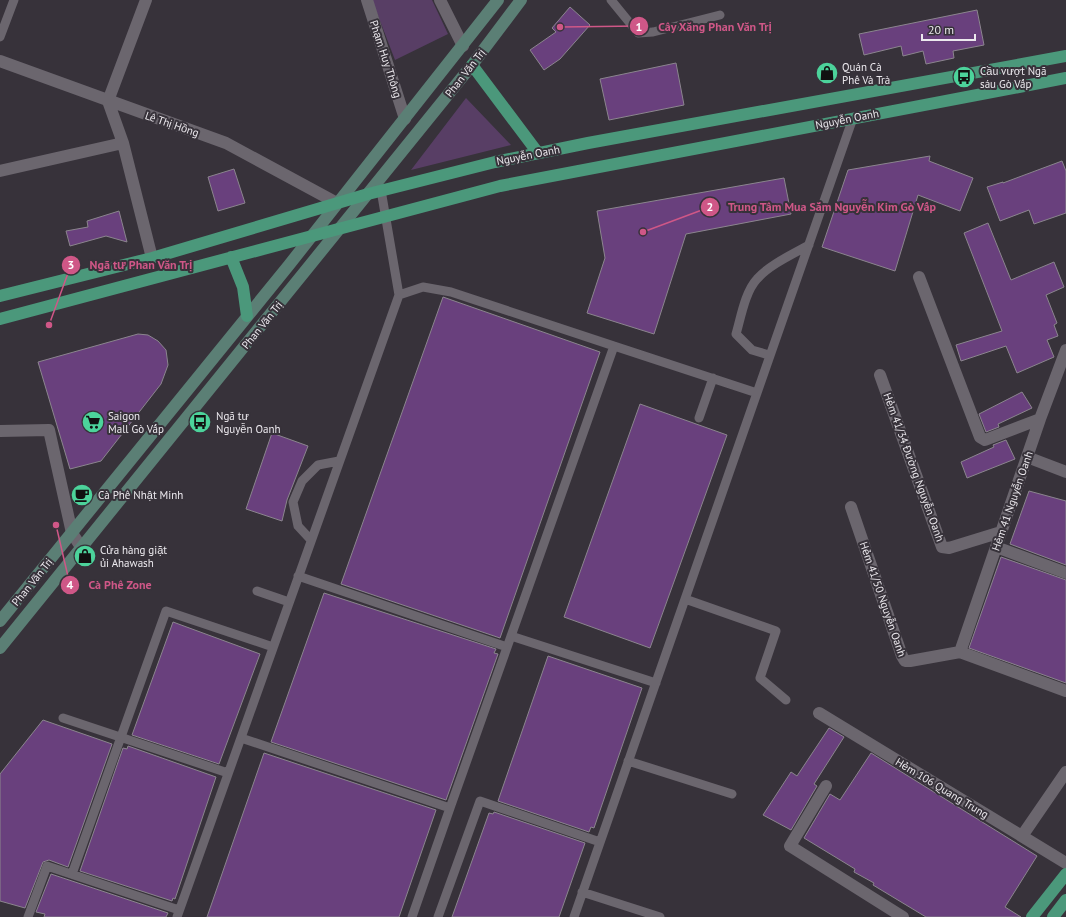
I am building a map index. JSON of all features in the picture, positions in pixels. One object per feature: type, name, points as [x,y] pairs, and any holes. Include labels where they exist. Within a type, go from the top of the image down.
[{"type":"main road","name":"Phan Văn Trị","points":[[0,621],[313,235],[498,0]]},
{"type":"main road","name":"Phan Văn Trị","points":[[0,648],[472,65],[521,0]]},
{"type":"main road","name":"Nguyễn Oanh","points":[[0,296],[152,258],[381,190],[452,172],[538,153],[1066,56]]},
{"type":"main road","points":[[472,65],[538,153]]},
{"type":"main road","name":"Nguyễn Oanh","points":[[0,319],[457,196],[545,176],[1066,78]]},
{"type":"main road","points":[[231,257],[243,286],[247,316]]},
{"type":"main road","points":[[1032,917],[1066,874]]},
{"type":"main road","points":[[1053,917],[1066,900]]},
{"type":"street","points":[[146,0],[108,101],[123,143],[152,258]]},
{"type":"street","name":"Phạm Huy Thông","points":[[367,0],[405,119]]},
{"type":"street","points":[[440,0],[463,46]]},
{"type":"street","name":"Lê Thị Hồng","points":[[0,61],[226,143],[337,203]]},
{"type":"street","points":[[0,171],[123,143]]},
{"type":"street","points":[[919,277],[980,438],[985,440],[1040,419]]},
{"type":"street","name":"Hẻm 41 Nguyễn Oanh","points":[[960,652],[1040,419],[1066,350]]},
{"type":"street","name":"Hẻm 41/34 Đường Nguyễn Oanh","points":[[880,374],[942,547],[949,548],[1002,532]]},
{"type":"street","points":[[0,431],[49,430],[72,533],[81,547]]},
{"type":"street","points":[[1027,457],[1066,472]]},
{"type":"street","name":"Hẻm 41/50 Nguyễn Oanh","points":[[851,507],[905,661],[960,652]]},
{"type":"street","points":[[996,547],[1066,573]]},
{"type":"street","points":[[960,652],[1066,691]]},
{"type":"street","name":"Hẻm 106 Quang Trung","points":[[819,713],[1066,863]]},
{"type":"street","points":[[1022,836],[1066,772]]},
{"type":"street","points":[[826,786],[790,846],[903,917]]},
{"type":"lane","points":[[0,36],[14,0]]},
{"type":"lane","points":[[611,0],[638,33],[653,32],[720,15]]},
{"type":"lane","points":[[574,917],[853,118]]},
{"type":"lane","points":[[28,917],[47,866],[178,914],[399,295],[381,190]]},
{"type":"lane","points":[[769,355],[752,350],[736,334],[744,305],[756,279],[781,260],[809,245]]},
{"type":"lane","points":[[399,295],[423,287],[451,292],[757,393]]},
{"type":"lane","points":[[412,917],[614,346]]},
{"type":"lane","points":[[699,418],[713,378]]},
{"type":"lane","points":[[311,540],[298,526],[293,502],[302,481],[318,465],[339,461]]},
{"type":"lane","points":[[298,576],[507,647]]},
{"type":"lane","points":[[257,591],[289,602]]},
{"type":"lane","points":[[685,599],[776,631],[760,678],[786,700]]},
{"type":"lane","points":[[72,874],[166,611],[273,647]]},
{"type":"lane","points":[[512,636],[656,683]]},
{"type":"lane","points":[[63,718],[228,773]]},
{"type":"lane","points":[[241,738],[450,808]]},
{"type":"lane","points":[[628,761],[732,794]]},
{"type":"lane","points":[[438,917],[480,801],[600,842]]},
{"type":"lane","points":[[582,892],[660,917]]},
{"type":"shaded area","points":[[372,0],[432,0],[448,34],[395,60]]},
{"type":"shaded area","points":[[466,98],[511,145],[411,170]]},
{"type":"building","points":[[570,7],[590,25],[560,59],[544,70],[530,50],[556,32],[552,28]]},
{"type":"building","points":[[977,10],[984,45],[953,51],[954,58],[926,64],[923,51],[903,56],[901,46],[864,55],[859,34]]},
{"type":"building","points":[[676,63],[684,105],[609,120],[600,79]]},
{"type":"building","points":[[930,156],[929,161],[973,178],[960,211],[918,195],[895,271],[822,247],[848,170]]},
{"type":"building","points":[[1062,161],[1066,171],[1066,213],[1034,224],[1029,210],[1000,221],[987,187],[1003,183]]},
{"type":"building","points":[[234,169],[245,203],[218,211],[208,177]]},
{"type":"building","points":[[784,178],[791,214],[686,234],[654,334],[587,313],[605,258],[597,211]]},
{"type":"building","points":[[119,211],[127,242],[106,236],[70,246],[66,231],[88,227],[87,221]]},
{"type":"building","points":[[988,223],[1011,280],[1054,262],[1064,287],[1046,295],[1057,323],[1054,325],[1058,336],[1047,340],[1054,357],[1017,373],[1006,346],[961,361],[956,345],[1002,331],[964,233]]},
{"type":"building","points":[[443,297],[600,352],[500,638],[341,584]]},
{"type":"building","name":"Saigon Mall Gò Vấp","points":[[138,334],[148,335],[158,341],[166,350],[168,365],[161,384],[101,461],[70,469],[38,362]]},
{"type":"building","points":[[1022,392],[1032,408],[998,424],[999,427],[986,432],[979,414]]},
{"type":"building","points":[[640,404],[727,435],[650,648],[564,617]]},
{"type":"building","points":[[272,433],[308,446],[287,500],[282,521],[246,509]]},
{"type":"building","points":[[1006,440],[1015,459],[967,478],[961,462],[994,447],[993,445]]},
{"type":"building","points":[[1029,491],[1066,501],[1066,565],[1010,544]]},
{"type":"building","points":[[1001,557],[1066,580],[1066,683],[969,648]]},
{"type":"building","points":[[324,593],[496,649],[494,653],[498,654],[446,800],[271,742]]},
{"type":"building","points":[[173,622],[260,654],[219,764],[132,735]]},
{"type":"building","points":[[548,656],[642,688],[594,828],[591,827],[589,832],[498,801]]},
{"type":"building","points":[[43,720],[112,744],[68,867],[49,860],[43,862],[25,908],[0,901],[0,774]]},
{"type":"building","points":[[829,728],[844,737],[814,784],[817,786],[791,830],[763,815],[791,772],[797,776]]},
{"type":"building","points":[[128,746],[216,777],[175,899],[173,898],[172,901],[80,871],[123,748],[127,749]]},
{"type":"building","points":[[264,753],[436,810],[399,917],[207,917]]},
{"type":"building","points":[[871,753],[1037,856],[1005,907],[1021,917],[926,917],[873,885],[874,883],[854,872],[855,869],[804,838],[830,794],[840,800]]},
{"type":"building","points":[[494,812],[585,843],[559,917],[452,917],[489,813],[493,814]]},
{"type":"building","points":[[51,874],[168,913],[166,917],[44,917],[45,914],[36,912]]},
{"type":"place","name":"Cây Xăng Phan Văn Trị","points":[[560,27]]},
{"type":"place","name":"Quán Cà Phê Và Trà","points":[[827,73]]},
{"type":"place","name":"Cầu vượt Ngã sáu Gò Vấp","points":[[964,77]]},
{"type":"place","name":"Trung Tâm Mua Sắm Nguyễn Kim Gò Vấp","points":[[643,232]]},
{"type":"place","name":"Ngã tư Phan Văn Trị","points":[[49,325]]},
{"type":"place","name":"Saigon Mall Gò Vấp","points":[[93,422]]},
{"type":"place","name":"Ngã tư Nguyễn Oanh","points":[[200,422]]},
{"type":"place","name":"Cà Phê Nhật Minh","points":[[82,495]]},
{"type":"place","name":"Cà Phê Zone","points":[[56,525]]},
{"type":"place","name":"Cửa hàng giặt ủi Ahawash","points":[[85,556]]}]
